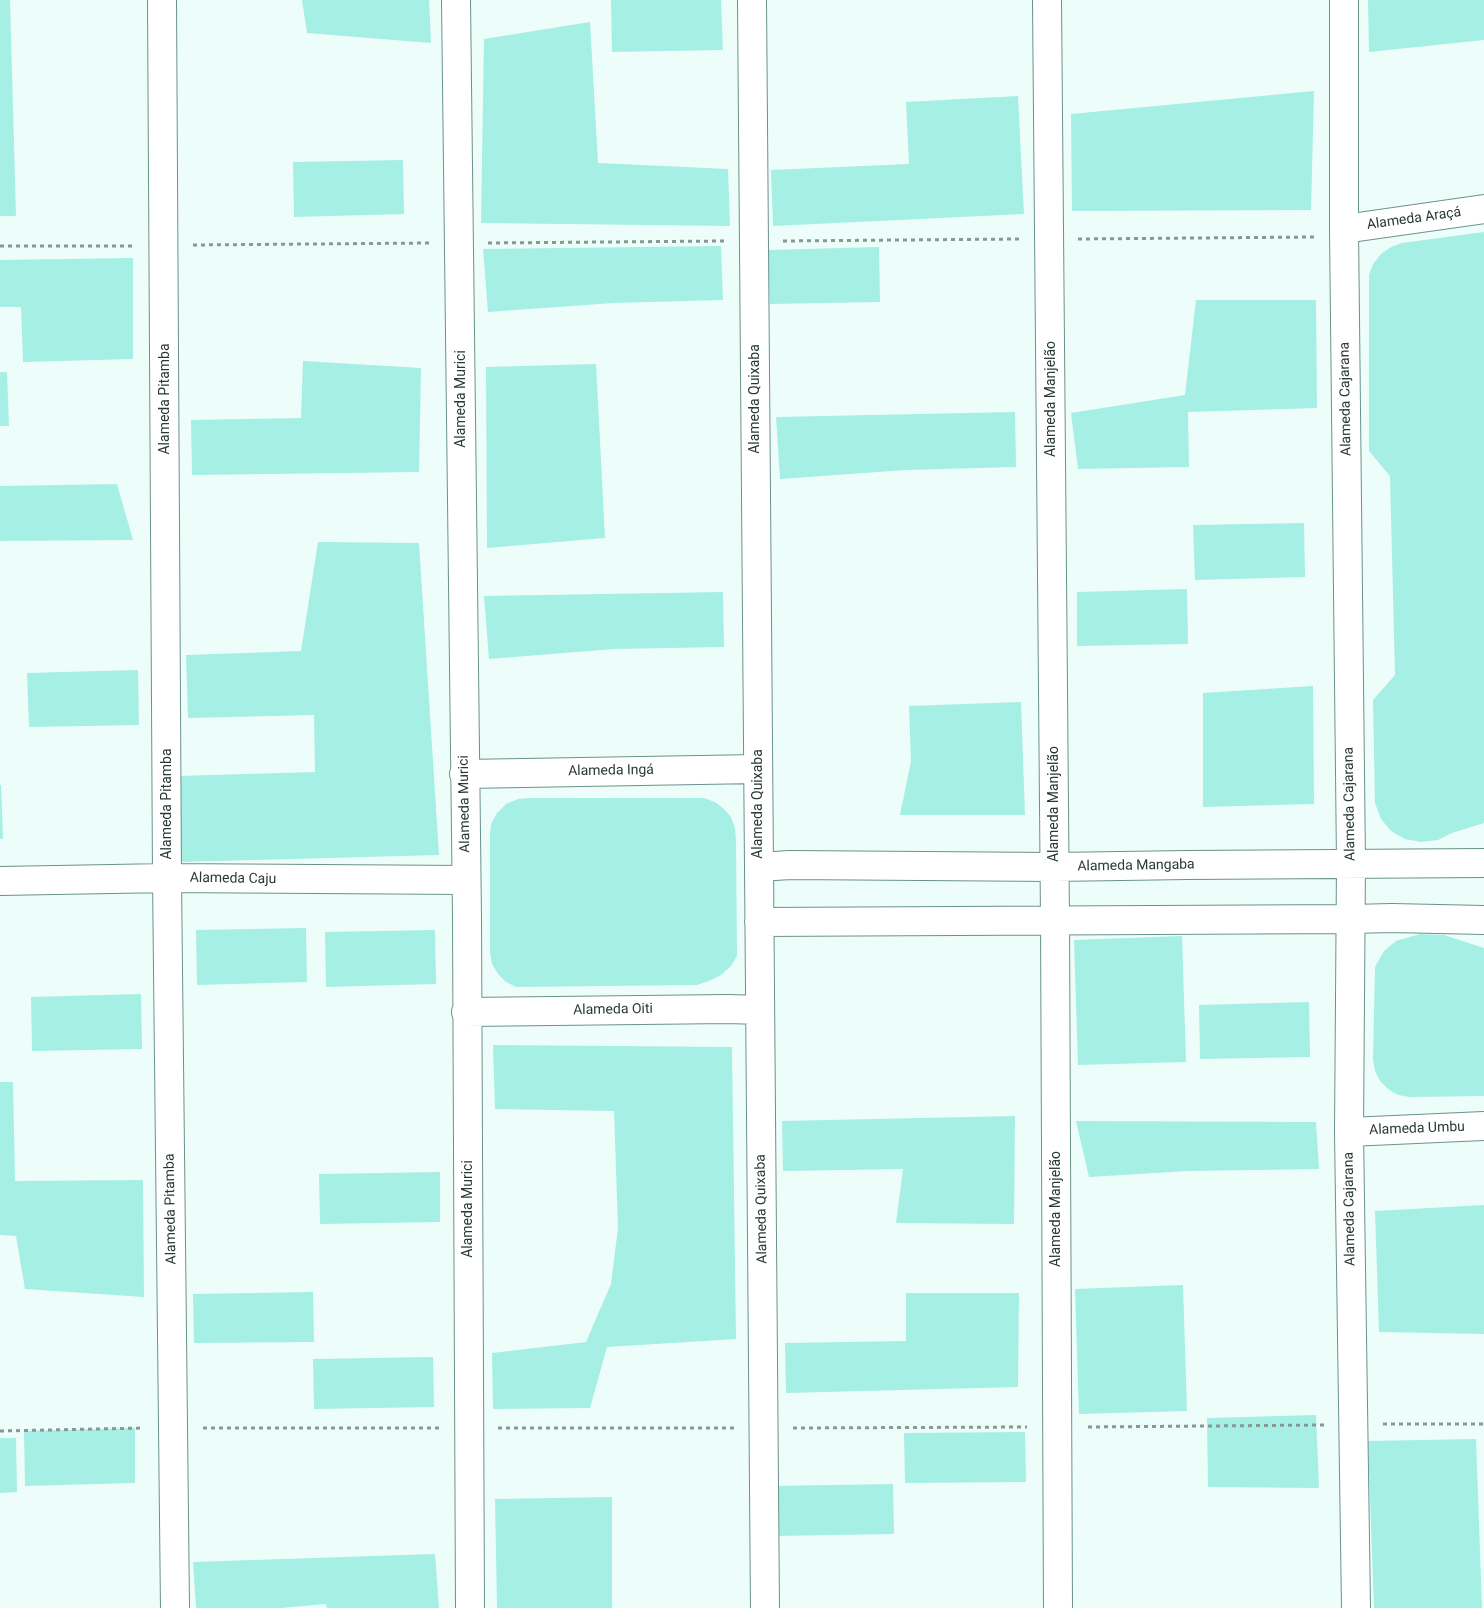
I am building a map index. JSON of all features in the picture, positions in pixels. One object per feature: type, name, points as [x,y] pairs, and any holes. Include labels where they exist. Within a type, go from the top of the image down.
[{"type":"street","name":"Alameda Pitamba","points":[[162,0],[167,878],[175,1608]]},
{"type":"street","name":"Alameda Murici","points":[[456,0],[466,880],[470,1608]]},
{"type":"street","name":"Alameda Quixaba","points":[[752,0],[765,1608]]},
{"type":"street","name":"Alameda Manjelão","points":[[1047,0],[1055,920],[1058,1608]]},
{"type":"street","name":"Alameda Cajarana","points":[[1344,0],[1344,233],[1351,863],[1349,1132],[1356,1608]]},
{"type":"street","name":"Alameda Araçá","points":[[1344,233],[1484,209]]},
{"type":"street","name":"Alameda Ingá","points":[[464,774],[758,769]]},
{"type":"street","name":"Alameda Mangaba","points":[[759,867],[790,865],[1054,867],[1484,862]]},
{"type":"street","name":"Alameda Caju","points":[[0,881],[167,878],[466,880]]},
{"type":"street","points":[[760,922],[1392,918],[1484,920]]},
{"type":"street","name":"Alameda Oiti","points":[[466,1012],[760,1010]]},
{"type":"street","name":"Alameda Umbu","points":[[1349,1132],[1484,1126]]},
{"type":"path","points":[[0,246],[1050,239],[1344,233]]},
{"type":"green space","points":[[0,0],[10,0],[16,216],[0,216]]},
{"type":"green space","points":[[302,0],[429,0],[431,43],[307,33]]},
{"type":"green space","points":[[611,0],[721,0],[723,50],[612,52]]},
{"type":"green space","points":[[1368,0],[1484,0],[1484,40],[1369,52]]},
{"type":"green space","points":[[590,22],[598,163],[728,169],[730,226],[481,223],[484,39]]},
{"type":"green space","points":[[1314,91],[1311,210],[1072,211],[1071,114]]},
{"type":"green space","points":[[1018,96],[1024,214],[773,226],[771,170],[909,164],[906,102]]},
{"type":"green space","points":[[403,160],[404,214],[294,217],[293,162]]},
{"type":"green space","points":[[1484,232],[1484,823],[1452,833],[1438,840],[1421,842],[1405,839],[1391,831],[1381,819],[1375,803],[1373,700],[1395,675],[1390,476],[1369,451],[1369,275],[1373,264],[1381,254],[1391,247],[1402,243]]},
{"type":"green space","points":[[721,246],[723,300],[613,303],[488,312],[483,249]]},
{"type":"green space","points":[[879,247],[880,302],[770,304],[768,250]]},
{"type":"green space","points":[[133,258],[133,359],[23,362],[21,307],[0,307],[0,260]]},
{"type":"green space","points":[[1196,300],[1316,300],[1317,408],[1188,412],[1189,467],[1078,469],[1071,413],[1185,395]]},
{"type":"green space","points":[[303,361],[421,368],[419,472],[192,475],[191,420],[301,418]]},
{"type":"green space","points":[[596,364],[605,538],[487,548],[486,367]]},
{"type":"green space","points":[[0,372],[7,372],[9,426],[0,426]]},
{"type":"green space","points":[[1015,412],[1016,467],[906,470],[780,479],[776,417]]},
{"type":"green space","points":[[117,484],[133,540],[0,541],[0,486]]},
{"type":"green space","points":[[1304,523],[1305,577],[1195,580],[1193,525]]},
{"type":"green space","points":[[318,542],[419,543],[439,855],[180,862],[178,776],[315,772],[314,715],[188,718],[186,655],[301,651]]},
{"type":"green space","points":[[1187,589],[1188,644],[1077,646],[1077,592]]},
{"type":"green space","points":[[723,592],[724,647],[614,649],[489,659],[484,596]]},
{"type":"green space","points":[[138,670],[139,725],[29,727],[27,673]]},
{"type":"green space","points":[[1313,686],[1314,804],[1203,807],[1203,693]]},
{"type":"green space","points":[[1021,702],[1025,815],[900,815],[911,761],[909,706]]},
{"type":"green space","points":[[1,785],[3,839],[0,839]]},
{"type":"green space","points":[[704,798],[715,802],[724,809],[731,817],[735,828],[736,840],[737,956],[731,966],[721,975],[697,985],[516,987],[506,982],[492,964],[490,953],[491,824],[497,813],[506,804],[518,799]]},
{"type":"green space","points":[[306,928],[307,982],[197,985],[196,930]]},
{"type":"green space","points":[[435,930],[436,984],[326,987],[325,932]]},
{"type":"green space","points":[[1420,934],[1444,935],[1484,948],[1484,1096],[1410,1097],[1398,1095],[1380,1081],[1375,1071],[1373,1060],[1375,967],[1384,951],[1396,941]]},
{"type":"green space","points":[[1182,936],[1186,1062],[1078,1065],[1074,940]]},
{"type":"green space","points":[[141,994],[142,1049],[32,1051],[31,997]]},
{"type":"green space","points":[[1309,1002],[1310,1057],[1200,1059],[1199,1005]]},
{"type":"green space","points":[[493,1045],[732,1047],[736,1339],[607,1347],[590,1408],[493,1409],[492,1353],[586,1342],[611,1284],[618,1228],[614,1111],[495,1109]]},
{"type":"green space","points":[[0,1082],[13,1082],[15,1181],[143,1180],[144,1297],[25,1289],[16,1236],[0,1235]]},
{"type":"green space","points":[[1015,1116],[1014,1224],[896,1223],[903,1169],[783,1171],[782,1121]]},
{"type":"green space","points":[[1076,1121],[1316,1122],[1319,1169],[1188,1171],[1089,1177]]},
{"type":"green space","points":[[440,1172],[440,1222],[320,1224],[319,1174]]},
{"type":"green space","points":[[1484,1205],[1484,1334],[1379,1332],[1375,1211]]},
{"type":"green space","points":[[1183,1285],[1187,1411],[1079,1414],[1075,1289]]},
{"type":"green space","points":[[313,1292],[314,1342],[194,1343],[193,1294]]},
{"type":"green space","points":[[906,1293],[1019,1293],[1018,1387],[786,1393],[785,1343],[906,1341]]},
{"type":"green space","points":[[433,1357],[434,1407],[314,1409],[313,1359]]},
{"type":"green space","points":[[1316,1415],[1319,1488],[1208,1487],[1207,1418]]},
{"type":"green space","points":[[135,1428],[135,1483],[25,1486],[24,1431]]},
{"type":"green space","points":[[1025,1432],[1026,1482],[905,1483],[904,1433]]},
{"type":"green space","points":[[0,1438],[16,1438],[17,1492],[0,1493]]},
{"type":"green space","points":[[1476,1439],[1482,1608],[1374,1608],[1368,1441]]},
{"type":"green space","points":[[893,1484],[894,1534],[773,1536],[772,1486]]},
{"type":"green space","points":[[612,1497],[612,1608],[497,1608],[495,1499]]},
{"type":"green space","points":[[435,1554],[439,1608],[327,1608],[326,1604],[281,1608],[196,1608],[193,1562]]}]
